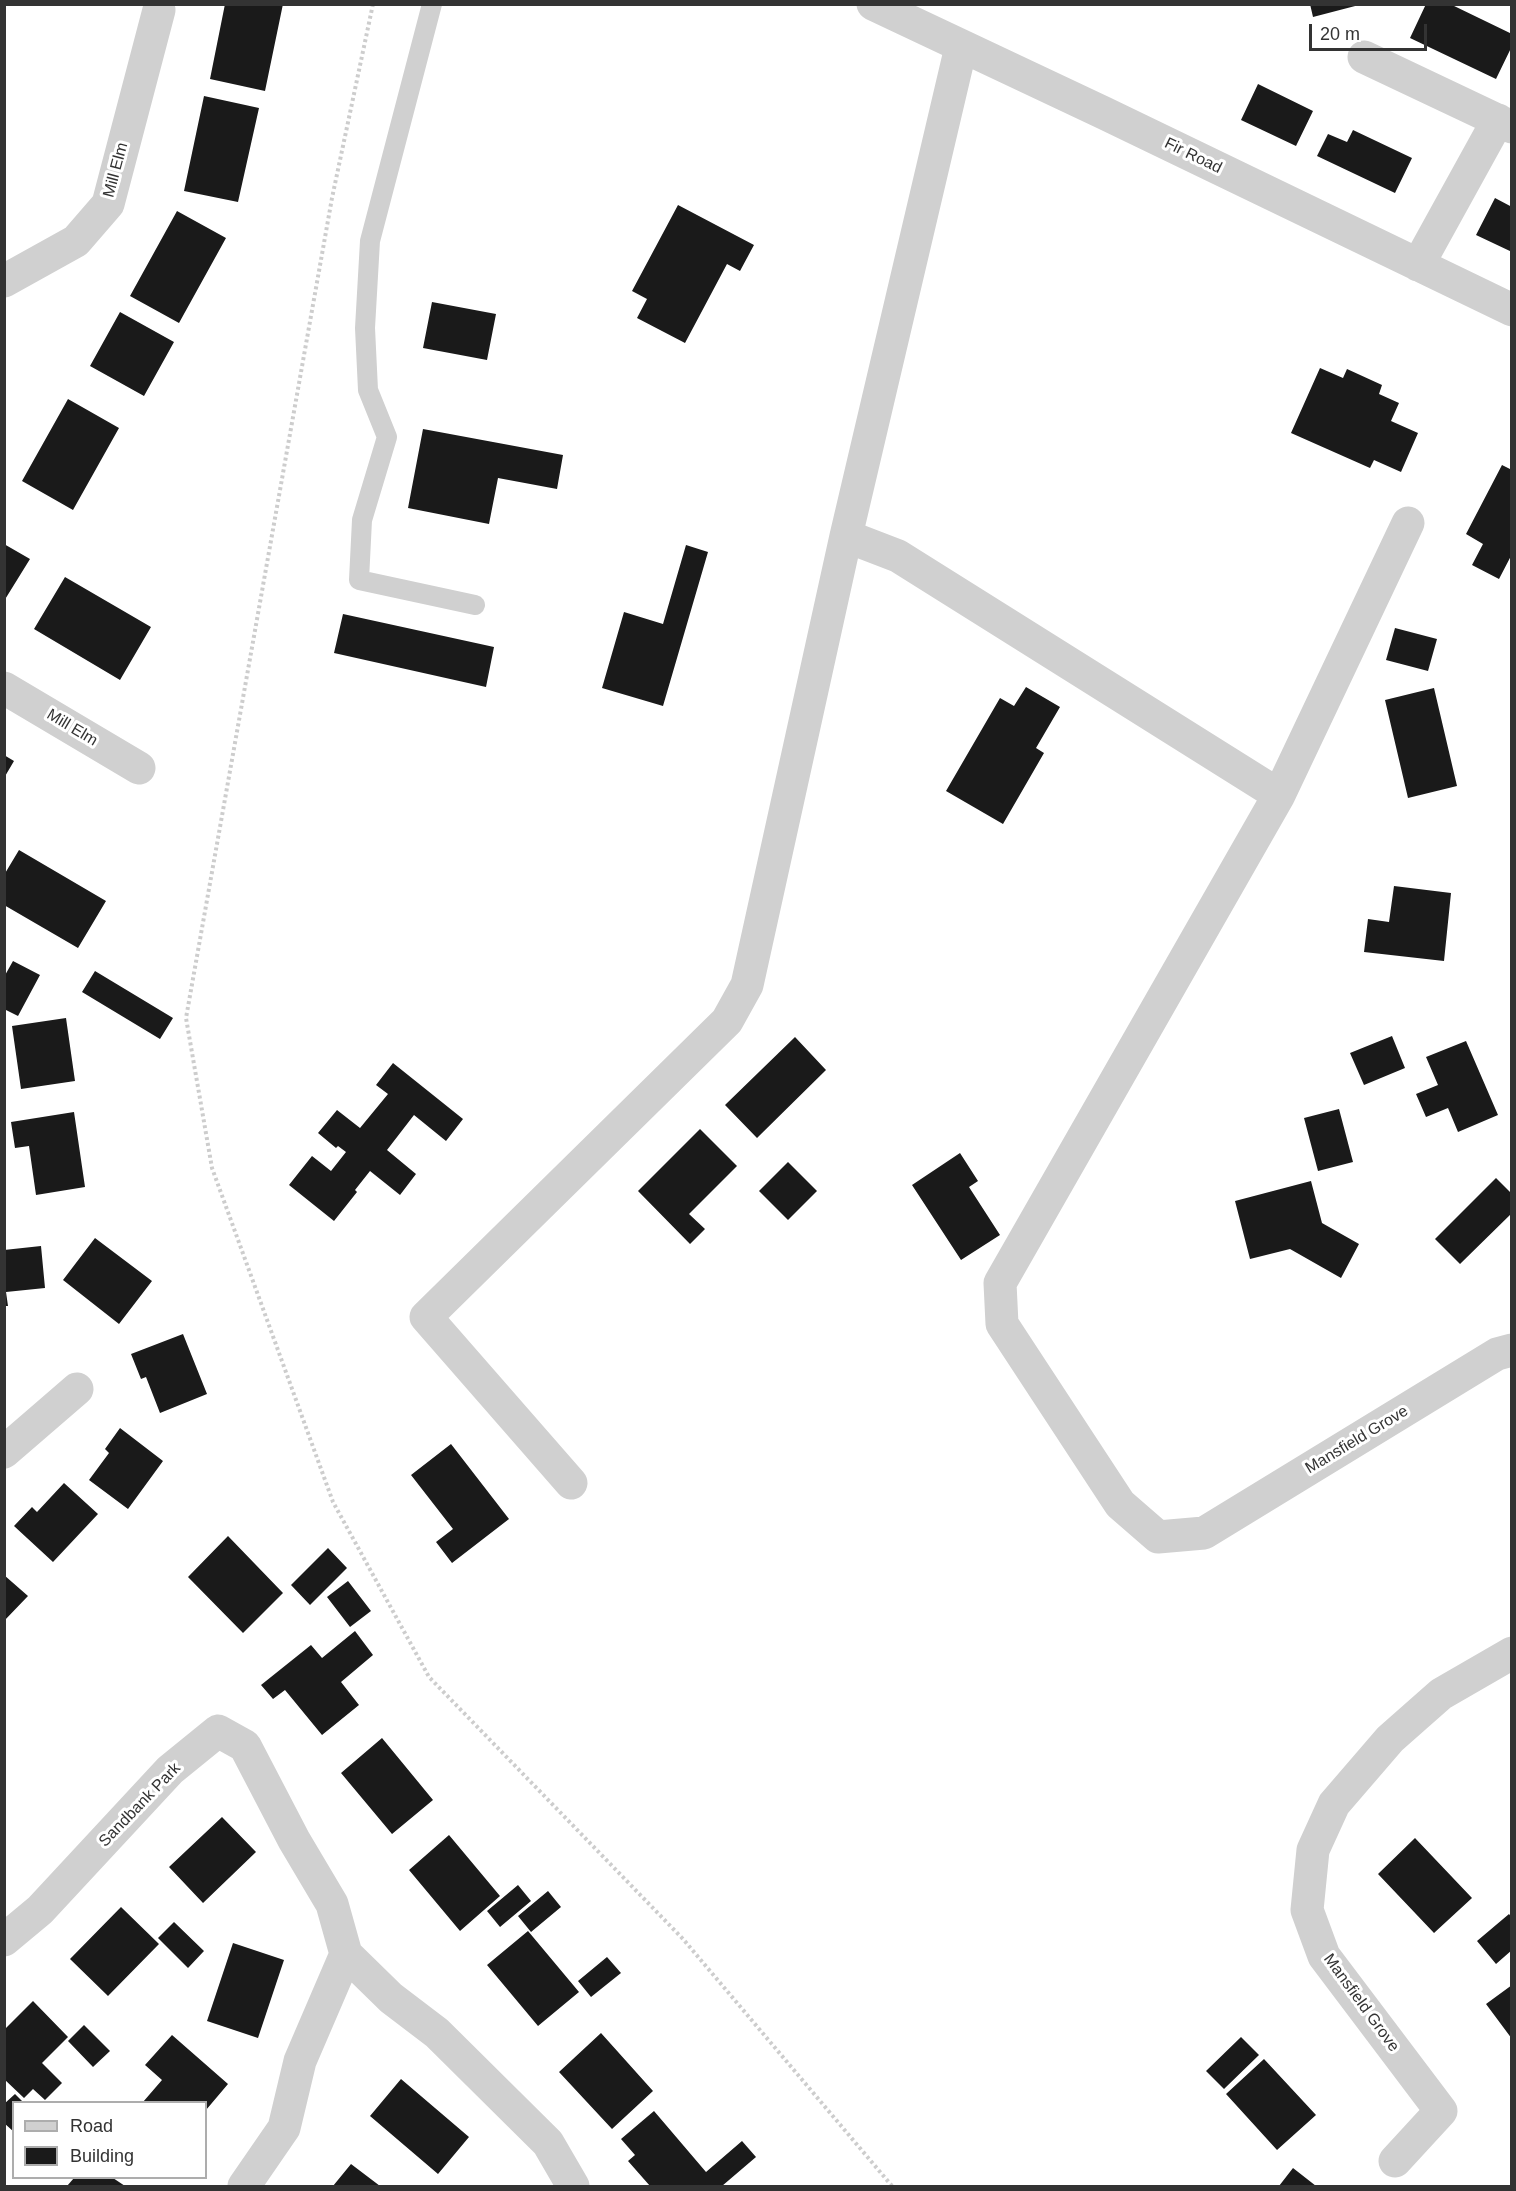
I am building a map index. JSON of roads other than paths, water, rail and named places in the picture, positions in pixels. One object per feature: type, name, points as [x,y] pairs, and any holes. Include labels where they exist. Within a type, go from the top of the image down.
[{"type":"street","name":"Fir Road","points":[[873,4],[1512,310]]},
{"type":"street","name":"Mill Elm","points":[[4,282],[76,241],[108,204],[159,10]]},
{"type":"street","points":[[571,1483],[426,1317],[727,1021],[747,985],[846,536],[961,47]]},
{"type":"street","points":[[1364,57],[1505,124],[1418,265]]},
{"type":"street","points":[[846,536],[898,556],[1279,795],[1408,523]]},
{"type":"street","name":"Mill Elm","points":[[4,688],[139,768]]},
{"type":"street","name":"Mansfield Grove","points":[[1279,795],[1000,1283],[1002,1324],[1120,1504],[1158,1537],[1204,1533],[1497,1354],[1512,1350]]},
{"type":"street","points":[[4,1452],[77,1389]]},
{"type":"street","name":"Mansfield Grove","points":[[1395,2161],[1441,2112],[1324,1956],[1307,1910],[1313,1850],[1334,1804],[1390,1739],[1441,1694],[1512,1653]]},
{"type":"street","name":"Sandbank Park","points":[[4,1940],[40,1910],[170,1770],[218,1731],[246,1746],[294,1840],[332,1904],[346,1954]]},
{"type":"street","points":[[244,2187],[284,2128],[300,2061],[346,1954],[391,1998],[437,2033],[548,2143],[573,2187]]},
{"type":"lane","points":[[432,4],[370,241],[365,328],[368,390],[387,437],[362,520],[359,580],[475,605]]}]
